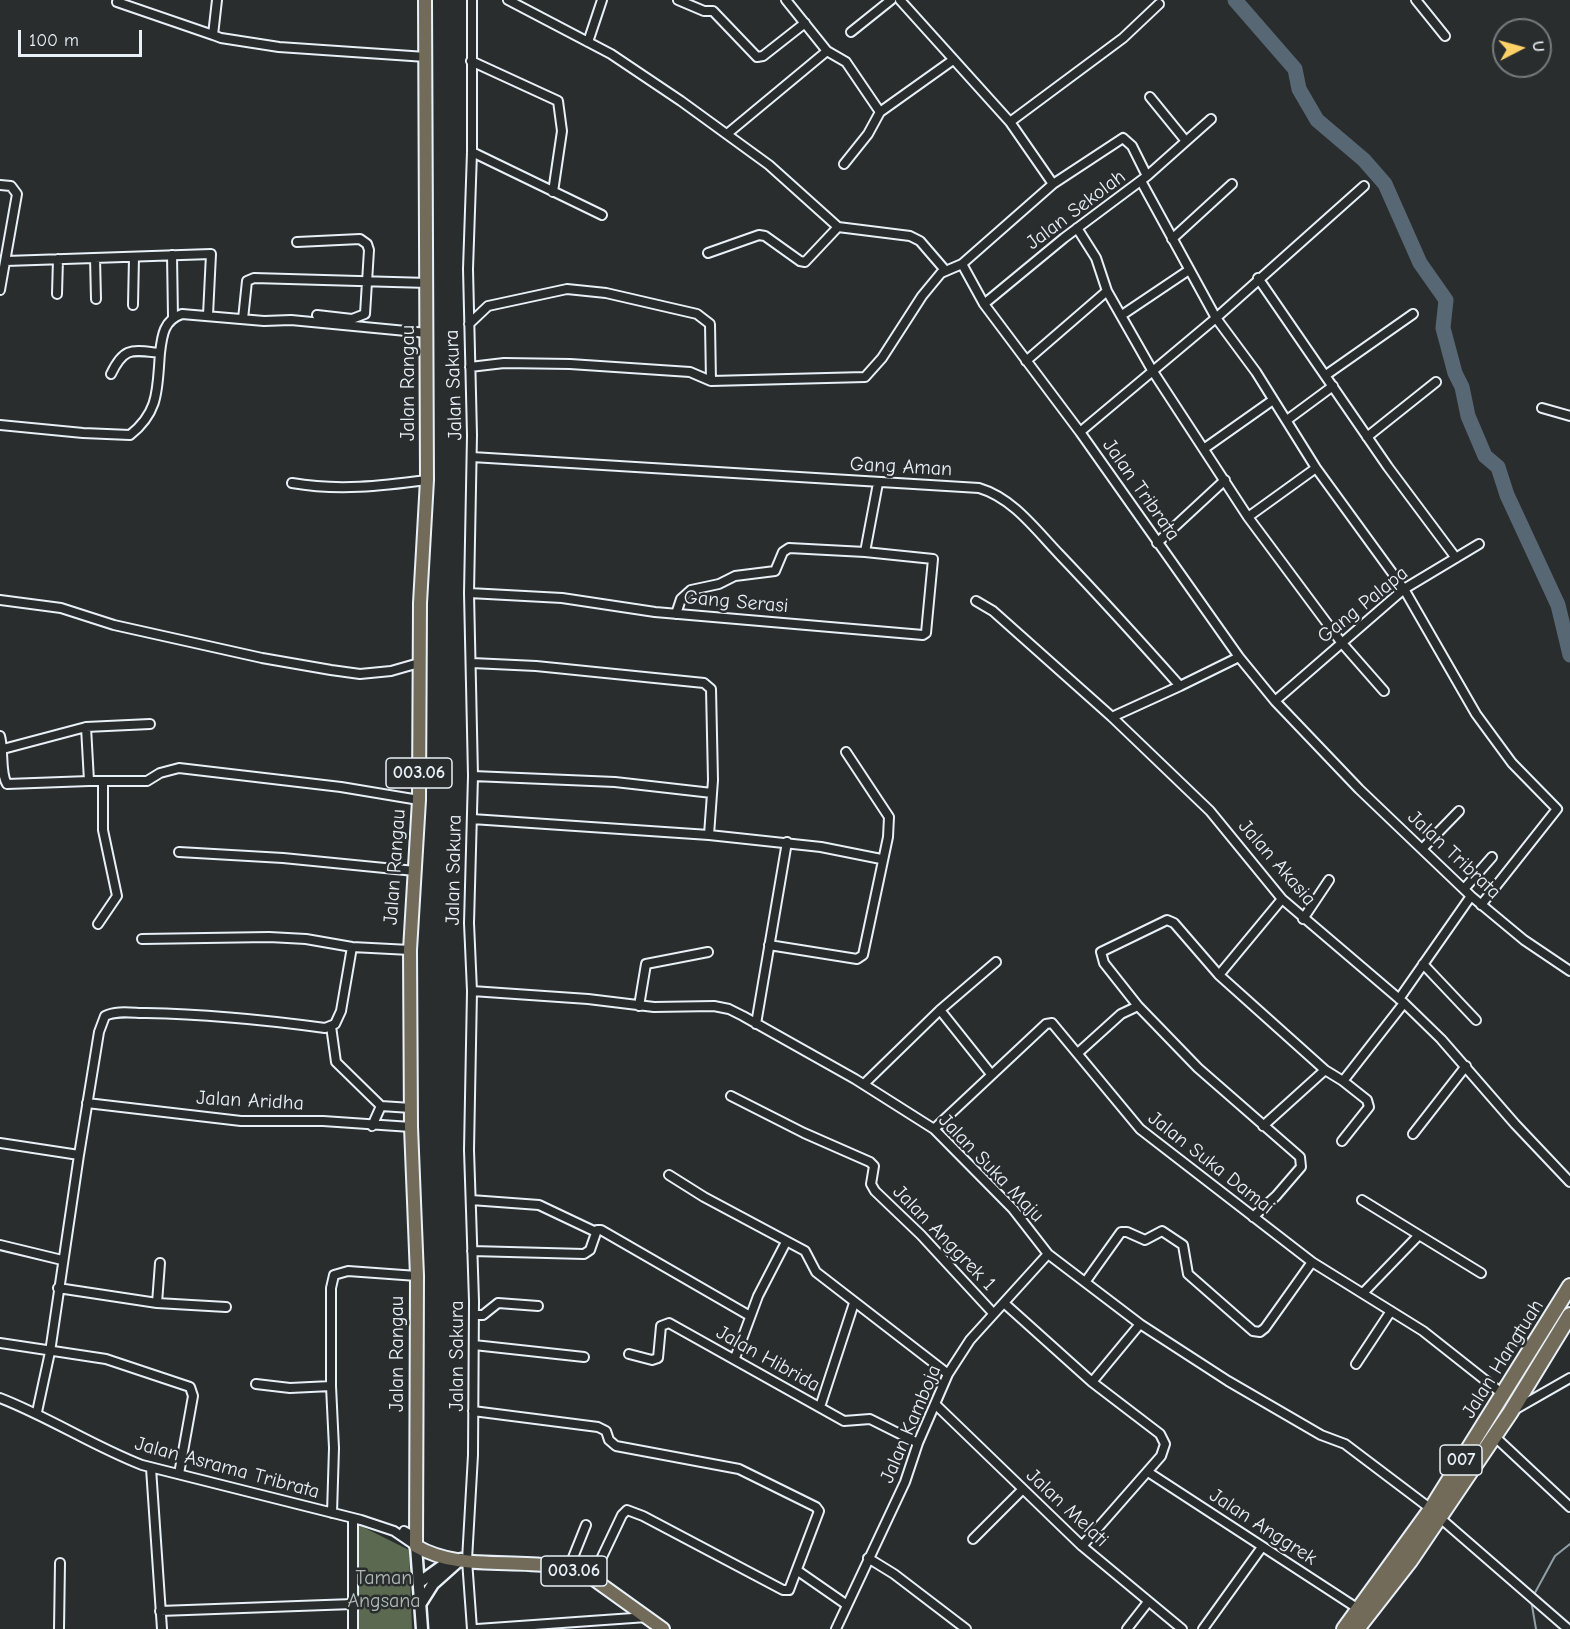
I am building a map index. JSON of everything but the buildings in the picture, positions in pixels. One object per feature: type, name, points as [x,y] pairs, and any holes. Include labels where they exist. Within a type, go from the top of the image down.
[{"type":"highway","name":"Jalan Hangtuah","points":[[1357,1629],[1410,1561],[1435,1513],[1570,1286]]},
{"type":"highway","name":"Jalan Hangtuah","points":[[1457,1478],[1510,1413],[1570,1315]]},
{"type":"highway","name":"Jalan Hangtuah","points":[[1344,1629],[1435,1513]]},
{"type":"main road","name":"Jalan Rangau","points":[[415,1534],[417,1276],[411,1127],[410,950],[419,800],[419,663],[427,480],[428,283],[425,0]]},
{"type":"main road","name":"003.06","points":[[415,1534],[443,1558],[530,1563],[568,1570],[592,1578],[663,1629]]},
{"type":"street","points":[[213,35],[217,0]]},
{"type":"street","name":"Jalan Sakura","points":[[472,0],[469,324],[472,457],[469,593],[473,776],[469,922],[472,991],[471,1200],[474,1345],[473,1411],[460,1559],[472,1629]]},
{"type":"street","points":[[508,0],[588,42],[681,100],[769,165],[838,227],[910,236],[920,242],[945,270]]},
{"type":"street","points":[[588,42],[602,0]]},
{"type":"street","points":[[678,0],[702,10],[713,11],[757,57],[763,56],[805,22]]},
{"type":"street","points":[[786,0],[827,51],[846,62],[880,112]]},
{"type":"street","points":[[851,32],[891,0]]},
{"type":"street","points":[[1416,0],[1445,36]]},
{"type":"street","points":[[902,1],[1010,122],[1053,184]]},
{"type":"street","points":[[117,2],[229,40],[279,47],[426,57]]},
{"type":"street","points":[[1010,122],[1123,38],[1159,4]]},
{"type":"street","points":[[727,135],[827,51]]},
{"type":"street","points":[[844,164],[868,134],[880,112],[953,60]]},
{"type":"street","points":[[471,61],[558,101],[562,131],[553,192]]},
{"type":"street","points":[[1150,97],[1185,140]]},
{"type":"street","name":"Jalan Sekolah","points":[[984,304],[1077,228],[1144,179],[1211,118]]},
{"type":"street","points":[[470,368],[504,363],[570,364],[690,372],[711,381],[865,377],[882,358],[922,296],[945,270],[962,264],[1053,184],[1124,138],[1132,146],[1144,179],[1172,239],[1216,318],[1287,420],[1316,468],[1404,589],[1476,714],[1512,763],[1557,809],[1481,905]]},
{"type":"street","points":[[472,152],[602,214]]},
{"type":"street","points":[[1172,239],[1232,184]]},
{"type":"street","points":[[0,185],[11,186],[17,194],[0,290]]},
{"type":"street","points":[[1080,432],[1216,318],[1258,278],[1364,186]]},
{"type":"street","points":[[708,254],[759,235],[765,236],[800,261],[805,262],[838,227]]},
{"type":"street","points":[[1077,228],[1096,258],[1107,291],[1152,370],[1226,480],[1248,517],[1341,642],[1383,691]]},
{"type":"street","points":[[297,242],[364,240],[369,250],[367,310],[362,316],[352,319],[317,315]]},
{"type":"street","points":[[6,261],[211,254],[208,315]]},
{"type":"street","points":[[172,255],[173,317]]},
{"type":"street","points":[[133,304],[134,257]]},
{"type":"street","points":[[95,258],[96,299]]},
{"type":"street","points":[[57,294],[58,259]]},
{"type":"street","name":"Jalan Tribrata","points":[[962,264],[984,304],[1080,432],[1239,657],[1275,701],[1359,789],[1471,896],[1524,940],[1570,971]]},
{"type":"street","points":[[1122,315],[1189,270]]},
{"type":"street","points":[[243,319],[246,287],[250,278],[428,283]]},
{"type":"street","points":[[1258,278],[1367,436],[1456,558]]},
{"type":"street","points":[[469,324],[488,306],[567,289],[606,293],[697,314],[710,324],[711,381]]},
{"type":"street","points":[[1026,361],[1107,291]]},
{"type":"street","points":[[0,425],[130,435],[147,419],[154,406],[166,324],[173,317],[192,313],[427,333]]},
{"type":"street","points":[[1326,375],[1413,314]]},
{"type":"street","points":[[111,374],[120,356],[126,353],[160,353]]},
{"type":"street","points":[[1367,436],[1436,382]]},
{"type":"street","points":[[1287,420],[1333,386]]},
{"type":"street","points":[[1205,448],[1273,400]]},
{"type":"street","points":[[1542,408],[1570,416]]},
{"type":"street","name":"Gang Aman","points":[[472,457],[979,488],[999,496],[1016,510],[1100,597],[1180,686]]},
{"type":"street","points":[[1248,517],[1316,468]]},
{"type":"street","points":[[292,483],[318,488],[359,488],[427,480]]},
{"type":"street","points":[[1157,543],[1226,480]]},
{"type":"street","points":[[676,614],[681,599],[691,590],[719,584],[735,576],[775,571],[783,552],[789,548],[865,552],[878,483]]},
{"type":"street","name":"Gang Palapa","points":[[1275,701],[1404,589],[1479,544]]},
{"type":"street","name":"Gang Serasi","points":[[469,593],[562,598],[676,614],[921,635],[926,633],[933,559],[865,552]]},
{"type":"street","points":[[0,600],[61,608],[114,625],[262,658],[360,675],[391,671],[419,663]]},
{"type":"street","name":"Jalan Akasia","points":[[976,600],[993,611],[1112,717],[1210,811],[1282,899],[1401,1001],[1466,1066],[1515,1124],[1570,1182]]},
{"type":"street","points":[[1112,717],[1239,657]]},
{"type":"street","points":[[472,663],[536,666],[708,685],[711,689],[712,793],[709,835]]},
{"type":"street","points":[[3,749],[86,727],[150,724]]},
{"type":"street","points":[[86,727],[89,781]]},
{"type":"street","points":[[0,736],[3,749],[3,778],[7,784],[147,781],[160,772],[180,768],[341,787],[419,800]]},
{"type":"street","points":[[769,945],[862,957],[881,859],[888,837],[889,817],[846,752]]},
{"type":"street","points":[[473,776],[615,782],[712,793]]},
{"type":"street","points":[[99,924],[117,896],[103,830],[103,781]]},
{"type":"street","points":[[1422,849],[1459,811]]},
{"type":"street","points":[[472,819],[787,842],[881,859]]},
{"type":"street","points":[[756,1024],[787,842]]},
{"type":"street","points":[[179,852],[283,858],[415,871]]},
{"type":"street","points":[[1464,889],[1492,857]]},
{"type":"street","points":[[1304,919],[1329,880]]},
{"type":"street","points":[[1343,1081],[1401,1001],[1423,964],[1471,896]]},
{"type":"street","points":[[1219,975],[1282,899]]},
{"type":"street","points":[[1253,1217],[1276,1196],[1302,1164],[1300,1157],[1198,1068],[1138,1006],[1104,963],[1101,952],[1160,921],[1167,920],[1174,923],[1219,975],[1325,1070],[1367,1100],[1369,1107],[1342,1141]]},
{"type":"street","points":[[142,939],[269,937],[306,939],[352,947],[410,950]]},
{"type":"street","points":[[37,1412],[50,1352],[62,1260],[101,1022],[109,1014],[172,1013],[330,1026],[335,1024],[340,1011],[352,947]]},
{"type":"street","points":[[639,1006],[646,964],[708,952]]},
{"type":"street","points":[[864,1084],[940,1010],[996,962]]},
{"type":"street","points":[[1423,964],[1476,1020]]},
{"type":"street","name":"Jalan Suka Maju","points":[[472,991],[588,999],[639,1006],[721,1007],[864,1084],[934,1129],[1013,1209],[1048,1254],[1140,1324],[1254,1397],[1321,1435],[1345,1443],[1435,1513],[1568,1629]]},
{"type":"street","points":[[1079,1053],[1121,1014],[1138,1006]]},
{"type":"street","points":[[940,1010],[991,1074]]},
{"type":"street","name":"Jalan Suka Damai","points":[[934,1129],[1047,1023],[1057,1027],[1133,1123],[1312,1262],[1423,1331],[1504,1395]]},
{"type":"street","points":[[330,1026],[336,1062],[381,1106],[411,1108]]},
{"type":"street","points":[[1413,1134],[1466,1066]]},
{"type":"street","points":[[1263,1126],[1325,1070]]},
{"type":"street","name":"Jalan Anggrek 1","points":[[731,1096],[804,1133],[870,1162],[874,1166],[871,1184],[875,1191],[921,1235],[993,1313]]},
{"type":"street","name":"Jalan Aridha","points":[[87,1103],[241,1121],[322,1121],[411,1127]]},
{"type":"street","points":[[372,1126],[381,1106]]},
{"type":"street","points":[[0,1143],[79,1155]]},
{"type":"street","points":[[669,1175],[805,1251],[813,1269],[854,1304],[948,1374]]},
{"type":"street","points":[[471,1200],[539,1205],[596,1232],[604,1230],[750,1316]]},
{"type":"street","points":[[1362,1200],[1481,1273]]},
{"type":"street","points":[[1086,1281],[1121,1233],[1127,1232],[1145,1240],[1162,1231],[1183,1245],[1188,1274],[1253,1331],[1260,1332],[1266,1328],[1312,1262]]},
{"type":"street","points":[[472,1251],[584,1254],[590,1250],[596,1232]]},
{"type":"street","points":[[1363,1293],[1419,1235]]},
{"type":"street","points":[[735,1358],[750,1316],[786,1242]]},
{"type":"street","points":[[0,1245],[62,1260]]},
{"type":"street","name":"Jalan Kamboja","points":[[836,1629],[905,1482],[918,1443],[948,1374],[970,1340],[1048,1254]]},
{"type":"street","points":[[157,1303],[160,1263]]},
{"type":"street","points":[[332,1513],[334,1448],[331,1386],[331,1288],[334,1275],[348,1271],[417,1276]]},
{"type":"street","points":[[58,1288],[157,1303],[226,1307]]},
{"type":"street","points":[[474,1315],[483,1316],[498,1303],[538,1306]]},
{"type":"street","points":[[1004,1303],[1092,1382],[1162,1437],[1165,1444],[1161,1456],[1148,1472],[1082,1546]]},
{"type":"street","points":[[820,1407],[854,1304]]},
{"type":"street","points":[[1356,1364],[1391,1311]]},
{"type":"street","name":"Jalan Hibrida","points":[[629,1354],[652,1360],[658,1358],[661,1326],[666,1322],[735,1358],[844,1421],[870,1419],[918,1443]]},
{"type":"street","points":[[1092,1382],[1140,1324]]},
{"type":"street","points":[[0,1343],[106,1359],[190,1387],[193,1395],[179,1474]]},
{"type":"street","points":[[474,1345],[584,1357]]},
{"type":"street","points":[[1510,1413],[1570,1378]]},
{"type":"street","points":[[256,1384],[290,1388],[331,1386]]},
{"type":"street","name":"Jalan Asrama Tribrata","points":[[0,1398],[37,1412],[119,1456],[151,1468],[353,1518],[394,1532],[415,1534]]},
{"type":"street","name":"Jalan Melati","points":[[935,1404],[1082,1546],[1182,1629]]},
{"type":"street","points":[[473,1411],[598,1427],[606,1431],[609,1440],[616,1446],[739,1469],[816,1507],[819,1515],[798,1571],[790,1588],[786,1590],[627,1510],[622,1515],[592,1578]]},
{"type":"street","points":[[1493,1435],[1570,1507]]},
{"type":"street","points":[[151,1468],[162,1629]]},
{"type":"street","name":"Jalan Anggrek","points":[[1148,1472],[1360,1610]]},
{"type":"street","points":[[973,1539],[1023,1490]]},
{"type":"street","points":[[353,1518],[353,1629]]},
{"type":"street","points":[[568,1570],[586,1525]]},
{"type":"street","points":[[394,1532],[415,1534]]},
{"type":"street","name":"Jalan Rangau","points":[[415,1534],[422,1629]]},
{"type":"street","points":[[1203,1629],[1262,1547]]},
{"type":"street","points":[[868,1557],[966,1629]]},
{"type":"street","points":[[420,1582],[460,1559]]},
{"type":"street","points":[[421,1602],[433,1584],[460,1559]]},
{"type":"street","points":[[59,1629],[60,1563]]},
{"type":"street","points":[[798,1571],[847,1605]]},
{"type":"street","points":[[1127,1629],[1148,1602]]},
{"type":"street","points":[[160,1611],[353,1605]]},
{"type":"street","points":[[477,1629],[648,1617]]},
{"type":"green space","name":"Taman Angsana","points":[[357,1524],[409,1550],[412,1629],[358,1629]]},
{"type":"waterway","points":[[1235,0],[1295,69],[1299,89],[1317,120],[1364,160],[1385,184],[1420,263],[1446,300],[1443,328],[1455,373],[1462,387],[1468,416],[1485,456],[1498,467],[1507,495],[1558,605],[1570,655]]},
{"type":"waterway","points":[[1536,1629],[1531,1600],[1555,1556],[1570,1544]]}]
